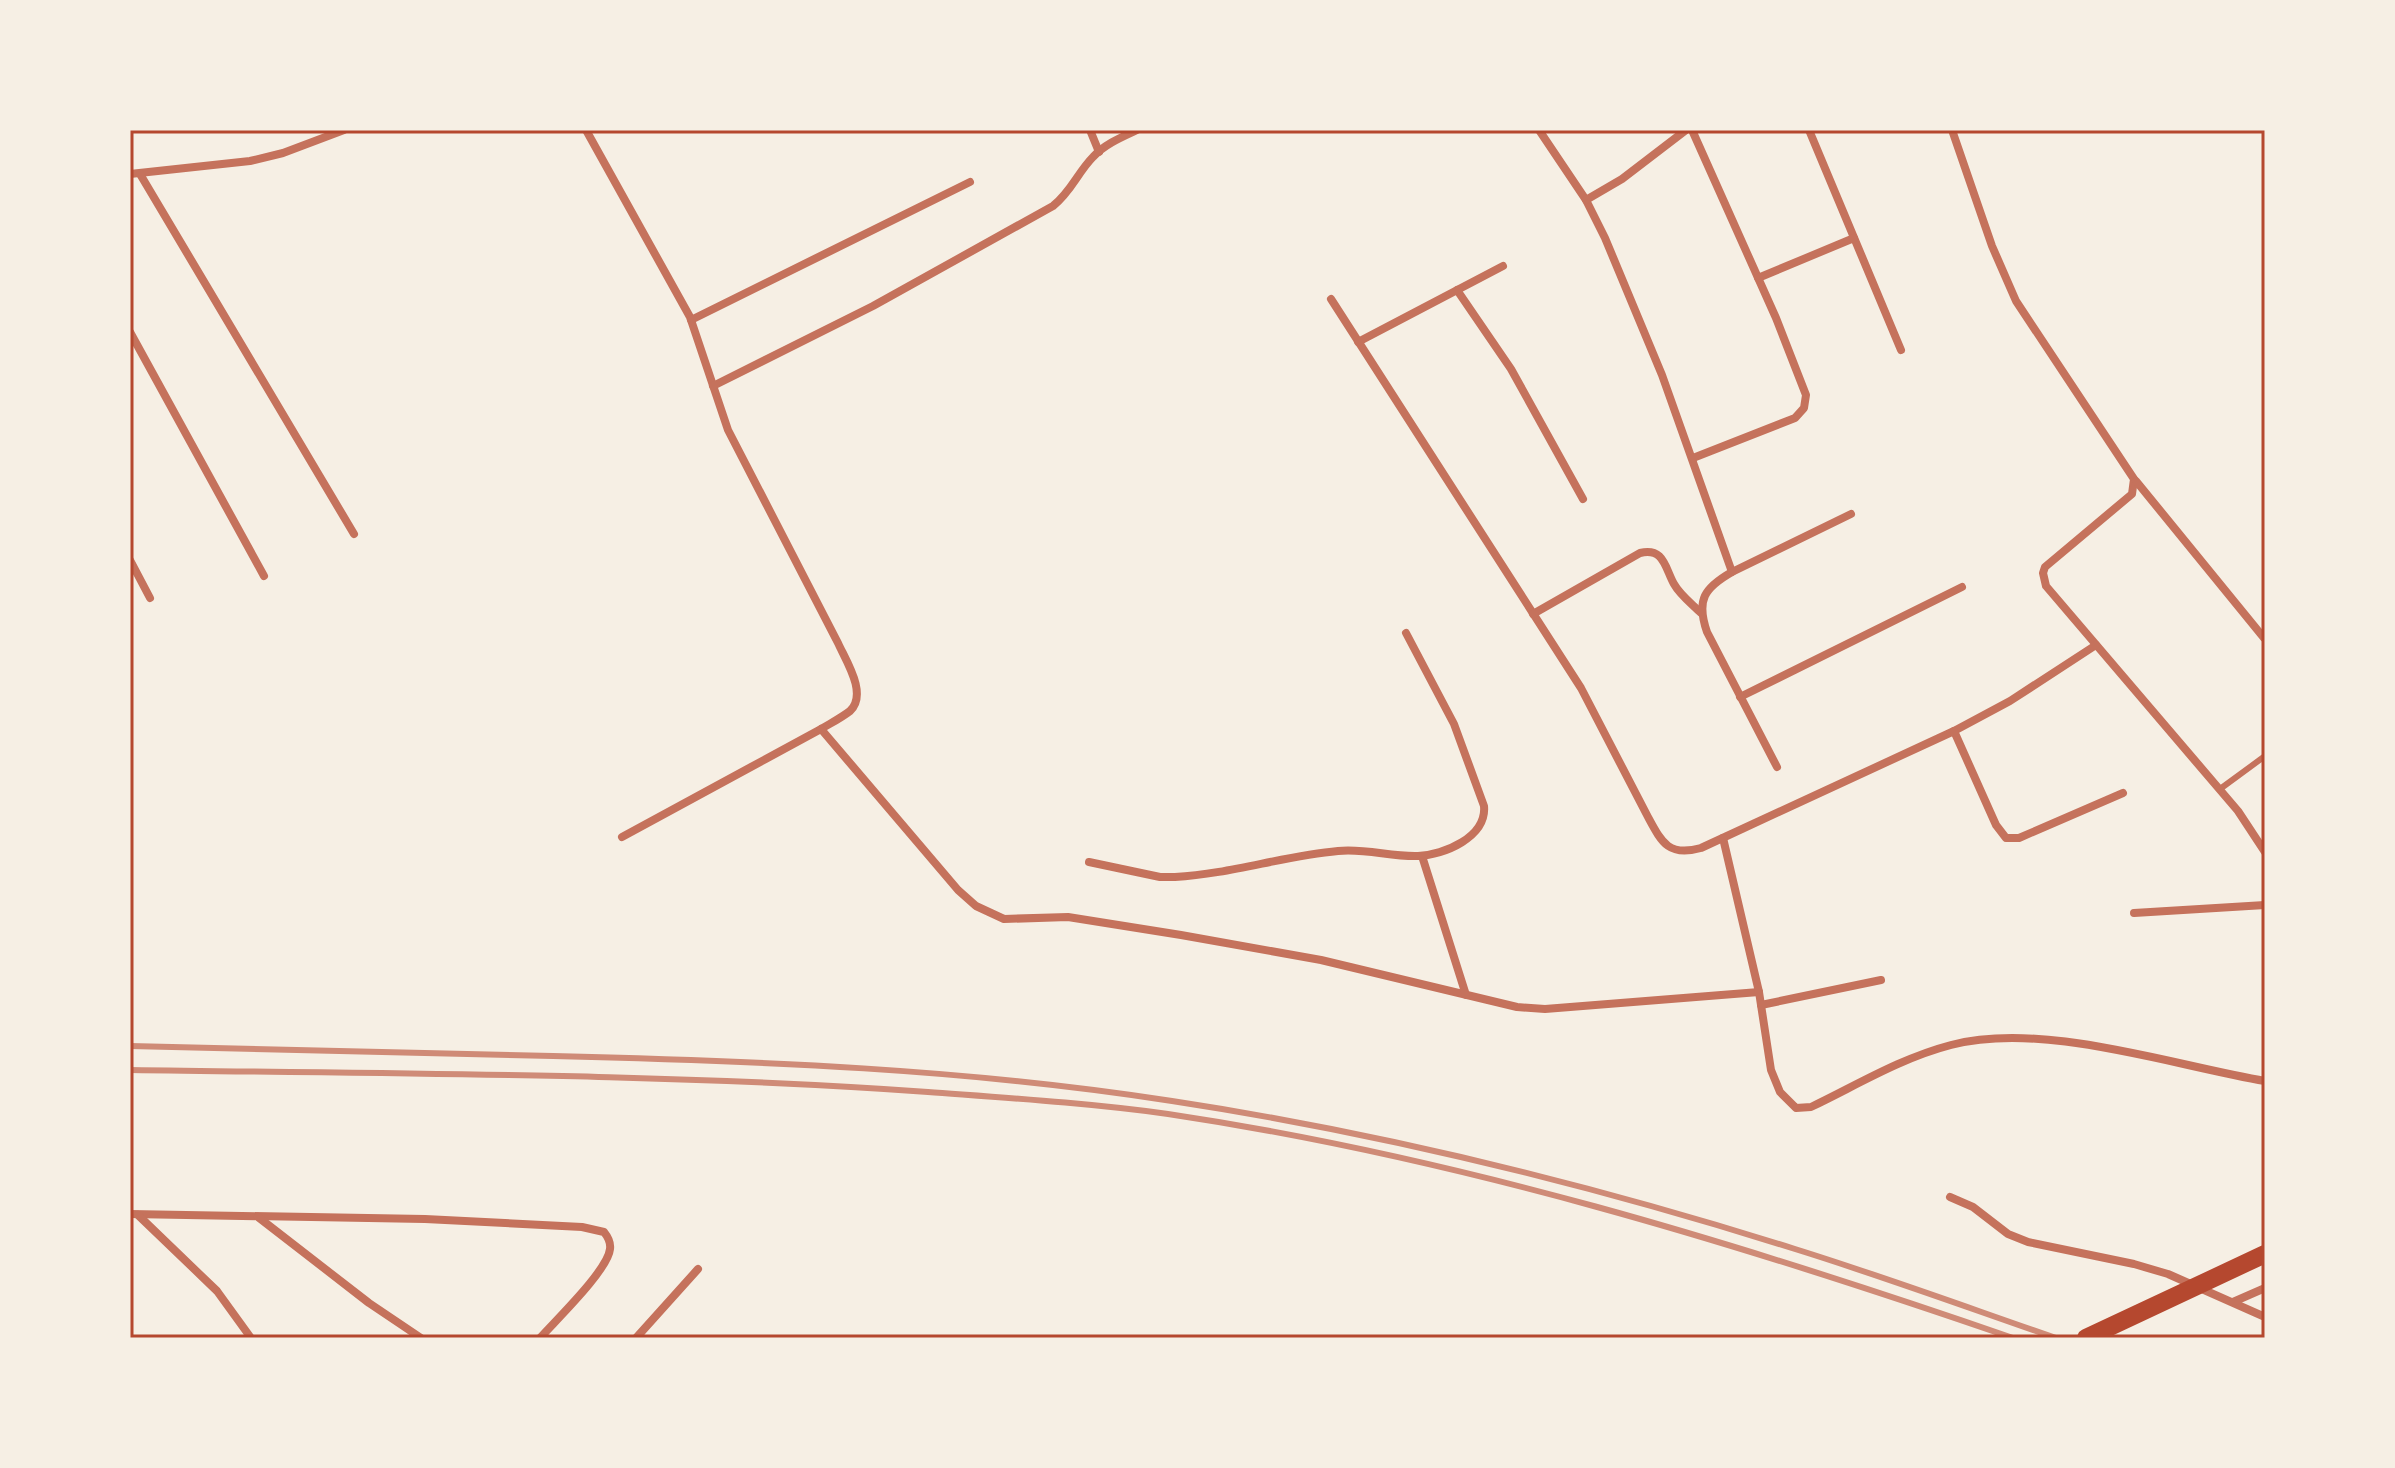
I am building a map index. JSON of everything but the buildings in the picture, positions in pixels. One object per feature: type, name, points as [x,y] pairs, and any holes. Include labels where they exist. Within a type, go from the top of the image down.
[{"type":"highway","points":[[2086,1338],[2265,1254]]},
{"type":"street","points":[[344,130],[283,153],[250,161],[135,174],[354,534]]},
{"type":"street","points":[[586,130],[691,320],[728,430],[800,568],[856,687],[857,696],[852,709],[821,729],[622,837]]},
{"type":"street","points":[[1090,130],[1099,152]]},
{"type":"street","points":[[713,386],[873,306],[1053,206],[1066,195],[1099,152],[1137,130]]},
{"type":"street","points":[[1539,130],[1586,200],[1662,375],[1732,572]]},
{"type":"street","points":[[1586,200],[1622,179],[1689,130],[1758,278],[1805,389],[1806,402],[1802,413],[1795,418],[1693,458]]},
{"type":"street","points":[[1809,130],[1901,350]]},
{"type":"street","points":[[1952,130],[1992,246],[2016,301],[2134,479],[2264,638]]},
{"type":"street","points":[[691,320],[970,182]]},
{"type":"street","points":[[1758,278],[1854,238]]},
{"type":"street","points":[[1358,342],[1503,266]]},
{"type":"street","points":[[1457,290],[1518,382],[1583,499]]},
{"type":"street","points":[[1331,299],[1581,688],[1664,843],[1676,850],[1690,851],[1723,838],[1954,731],[2010,701],[2096,645]]},
{"type":"street","points":[[130,332],[264,576]]},
{"type":"street","points":[[2134,479],[2132,494],[2050,561],[2043,573],[2046,586],[2220,789],[2265,852]]},
{"type":"street","points":[[1777,767],[1707,632],[1702,601],[1708,589],[1732,572],[1851,514]]},
{"type":"street","points":[[1533,614],[1640,553],[1651,551],[1661,557],[1674,586],[1702,614]]},
{"type":"street","points":[[130,560],[150,598]]},
{"type":"street","points":[[1740,697],[1962,587]]},
{"type":"street","points":[[1089,862],[1160,877],[1175,877],[1338,851],[1422,856],[1466,840],[1481,826],[1485,817],[1479,789],[1454,724],[1406,633]]},
{"type":"street","points":[[821,729],[958,890],[976,906],[1004,919],[1068,917],[1181,935],[1321,960],[1517,1007],[1545,1009],[1759,992]]},
{"type":"street","points":[[1954,731],[1996,825],[2006,838],[2019,838],[2123,793]]},
{"type":"street","points":[[1723,838],[1759,992],[1774,1080],[1787,1100],[1801,1109],[1932,1051],[1995,1039],[2092,1046],[2265,1081]]},
{"type":"street","points":[[1422,856],[1466,995]]},
{"type":"street","points":[[2134,913],[2265,905]]},
{"type":"street","points":[[1761,1005],[1881,980]]},
{"type":"street","points":[[1950,1197],[1973,1207],[2018,1238],[2145,1268],[2265,1317]]},
{"type":"street","points":[[134,1214],[456,1221],[582,1227],[604,1232],[610,1243],[610,1252],[602,1268],[540,1338]]},
{"type":"street","points":[[134,1214],[217,1291],[251,1338]]},
{"type":"street","points":[[257,1216],[369,1303],[421,1338]]},
{"type":"street","points":[[636,1338],[698,1269]]},
{"type":"street","points":[[2233,1302],[2265,1288]]},
{"type":"lane","points":[[2220,789],[2265,756]]},
{"type":"railway","points":[[130,1046],[631,1058],[864,1068],[1018,1081],[1172,1101],[1408,1145],[1564,1182],[1795,1249],[2056,1338]]},
{"type":"railway","points":[[130,1070],[729,1081],[988,1096],[1168,1114],[1383,1154],[1595,1206],[1805,1269],[2013,1338]]}]
